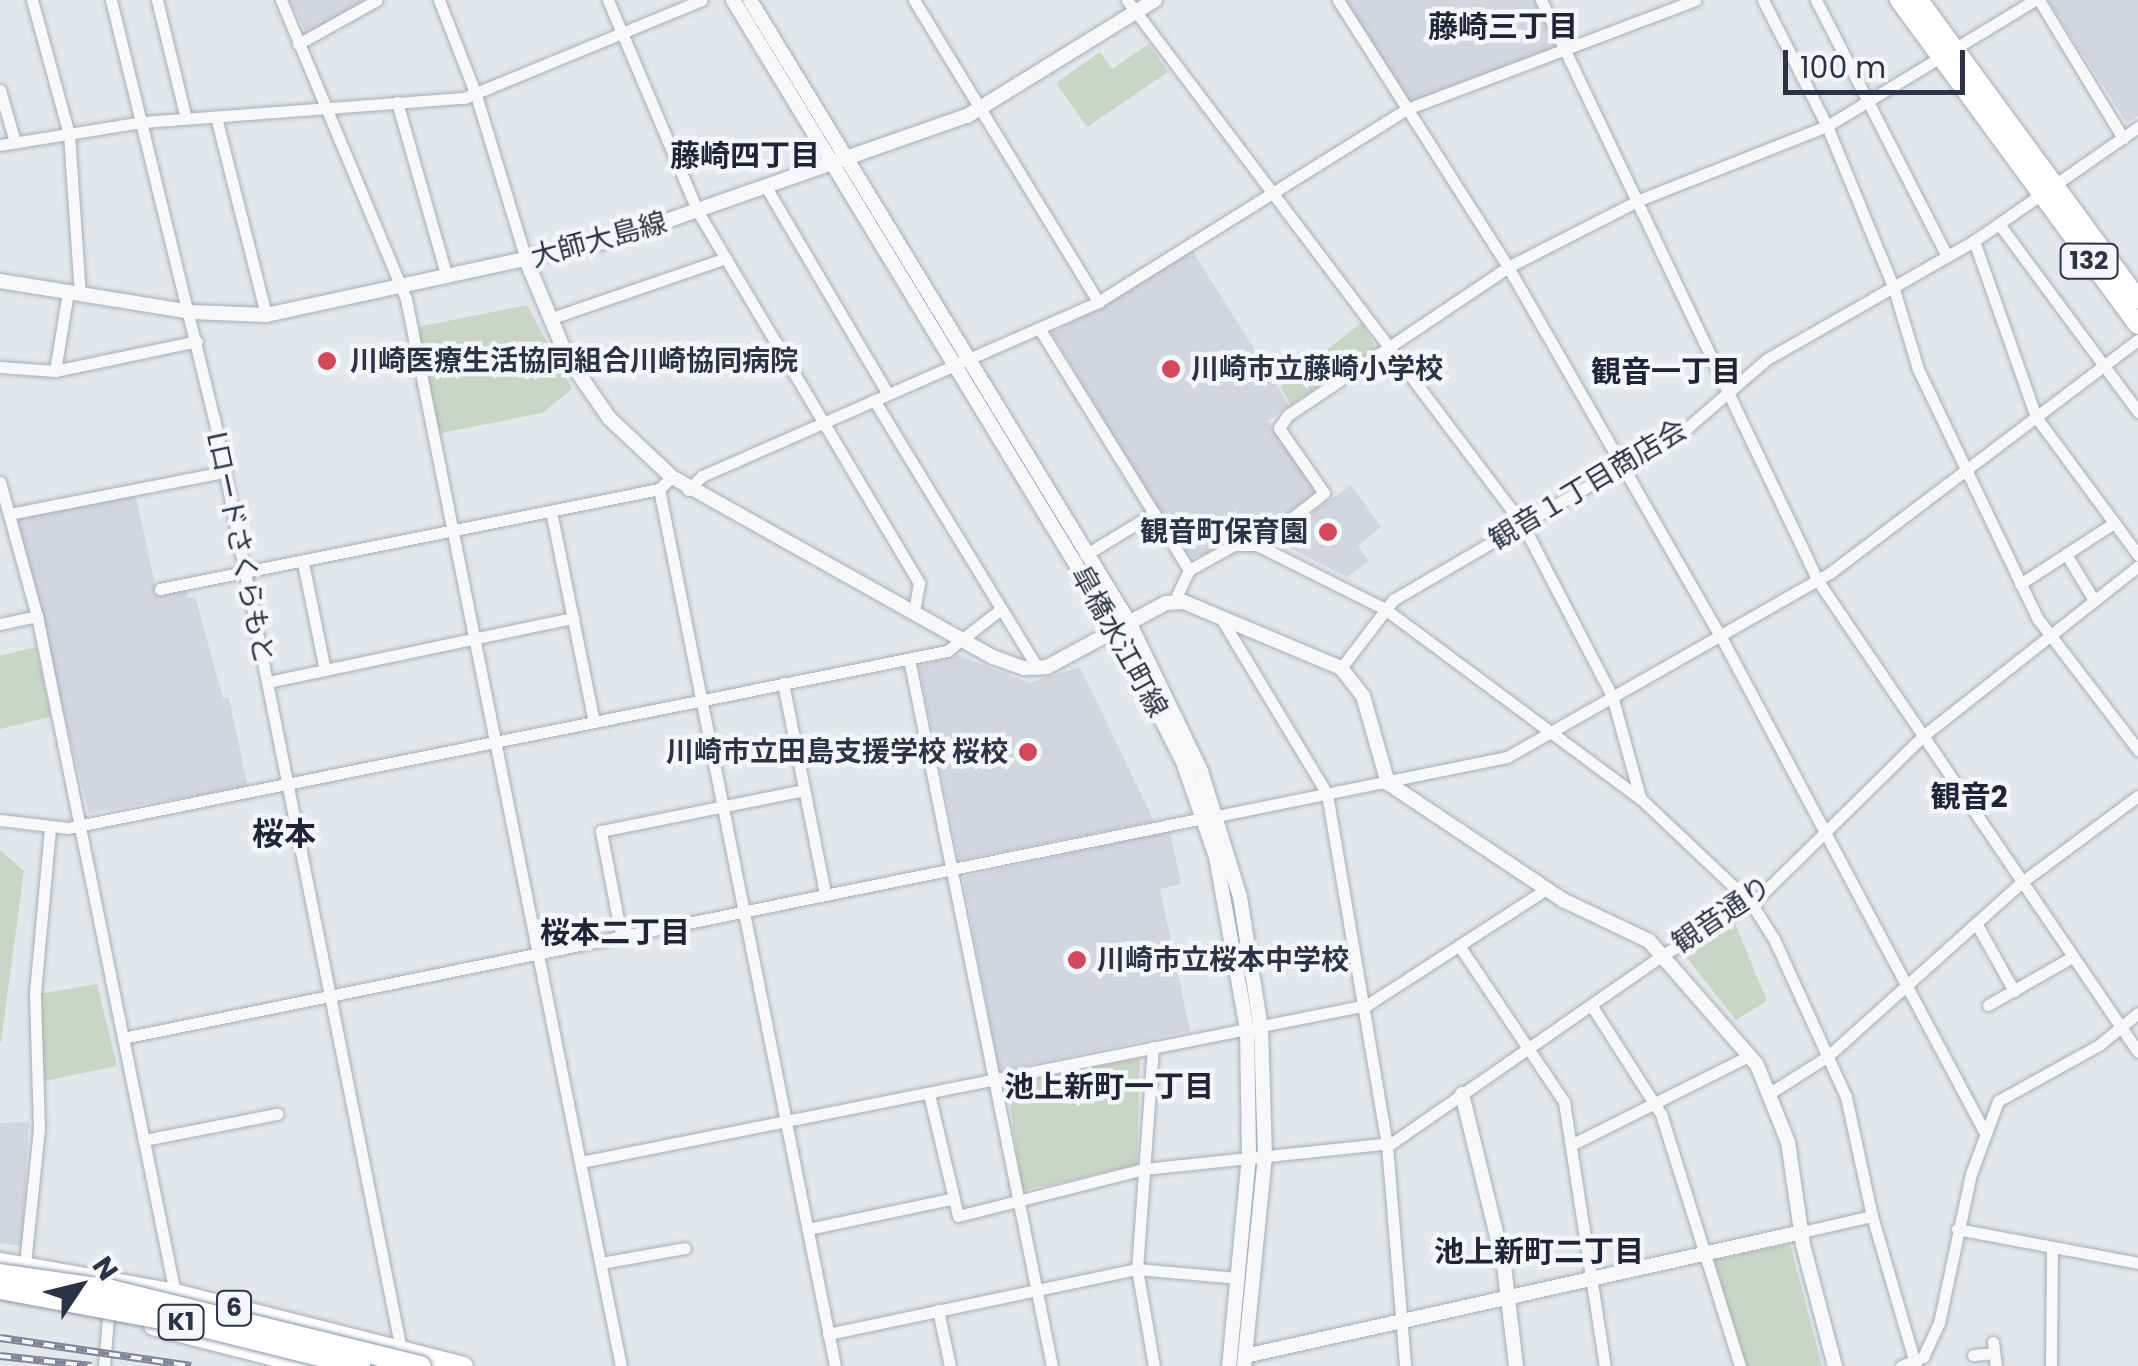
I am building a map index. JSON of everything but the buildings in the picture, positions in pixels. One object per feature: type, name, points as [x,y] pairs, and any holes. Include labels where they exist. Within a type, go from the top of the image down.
[{"type":"highway","name":"K1","points":[[0,1274],[110,1290],[422,1366]]},
{"type":"highway","name":"K1","points":[[0,1289],[163,1318],[360,1366]]},
{"type":"main road","name":"132","points":[[1899,0],[1946,54],[2138,325]]},
{"type":"main road","name":"132","points":[[1919,0],[1946,54]]},
{"type":"main road","name":"132","points":[[2046,193],[2138,299]]},
{"type":"main road","name":"6","points":[[0,1262],[175,1293],[352,1338],[403,1358],[464,1366]]},
{"type":"main road","name":"6","points":[[0,1298],[108,1315],[310,1366]]},
{"type":"street","points":[[32,0],[69,134],[74,292],[58,370]]},
{"type":"street","name":"Lロードさくらもと","points":[[111,0],[197,341],[403,1358]]},
{"type":"street","points":[[158,0],[186,119]]},
{"type":"street","points":[[280,0],[400,287],[475,638],[621,1366]]},
{"type":"street","points":[[298,44],[377,0]]},
{"type":"street","points":[[439,0],[476,94],[526,260],[549,320],[610,419],[688,490],[1002,661],[1038,669],[1174,602],[1188,570],[1234,546],[1257,545],[1385,609],[1641,799],[1751,903],[1828,1056],[1846,1097],[1872,1216],[1916,1364]]},
{"type":"street","points":[[608,0],[698,212],[919,583],[914,612]]},
{"type":"street","points":[[0,145],[142,122],[476,94],[702,0]]},
{"type":"street","name":"皐橋水江町線","points":[[733,0],[840,161]]},
{"type":"street","name":"皐橋水江町線","points":[[750,0],[959,362],[1124,628]]},
{"type":"street","points":[[914,0],[1098,302]]},
{"type":"street","name":"大師大島線","points":[[0,280],[190,312],[266,314],[526,260],[698,212],[981,108],[1130,6],[1155,0]]},
{"type":"street","points":[[1338,0],[1508,267],[1720,635],[1985,1133]]},
{"type":"street","points":[[1540,0],[1818,581],[2138,1052]]},
{"type":"street","points":[[688,490],[702,476],[1098,302],[1407,109],[1696,0]]},
{"type":"street","points":[[1763,0],[1826,126],[1893,286],[1918,369],[2020,584],[2049,633],[2138,750]]},
{"type":"street","points":[[1816,0],[1947,256]]},
{"type":"street","points":[[1257,545],[1324,493],[1280,424],[1387,347],[1508,267],[1639,200],[1826,126],[2037,0],[2123,138]]},
{"type":"street","points":[[1130,6],[1523,525],[1612,696],[1641,799]]},
{"type":"street","points":[[0,90],[14,142]]},
{"type":"street","points":[[397,102],[446,277]]},
{"type":"street","points":[[216,117],[266,314]]},
{"type":"street","name":"観音１丁目商店会","points":[[1341,668],[1385,609],[1622,468],[1729,394],[1767,359],[1974,241],[2138,127]]},
{"type":"street","points":[[766,188],[888,394]]},
{"type":"street","points":[[1999,224],[2138,412]]},
{"type":"street","points":[[1974,241],[2036,418],[2138,555]]},
{"type":"street","points":[[549,320],[726,258]]},
{"type":"street","points":[[1039,328],[1188,570]]},
{"type":"street","points":[[123,1038],[1507,757],[1818,581],[2138,340]]},
{"type":"street","points":[[0,367],[58,370],[197,341]]},
{"type":"street","name":"皐橋水江町線","points":[[959,362],[1085,554],[1124,628],[1210,817],[1254,1029],[1265,1156],[1245,1361]]},
{"type":"street","points":[[874,400],[1038,669]]},
{"type":"street","points":[[9,514],[224,472]]},
{"type":"street","points":[[160,589],[659,490],[672,477]]},
{"type":"street","points":[[0,482],[37,616],[175,1293]]},
{"type":"street","points":[[659,490],[835,1366]]},
{"type":"street","points":[[551,511],[594,722]]},
{"type":"street","points":[[1085,554],[1154,513]]},
{"type":"street","points":[[2020,584],[2114,523]]},
{"type":"street","points":[[2066,554],[2092,597]]},
{"type":"street","points":[[304,563],[326,670]]},
{"type":"street","name":"観音通り","points":[[950,1199],[958,1216],[1144,1169],[1387,1145],[1663,955],[1751,903],[1924,736],[2092,597],[2138,566]]},
{"type":"street","points":[[1174,602],[1341,668],[1363,696],[1388,782],[1546,889],[1638,934],[1663,955],[1749,1056],[1770,1093],[1790,1152],[1802,1232],[1835,1366]]},
{"type":"street","points":[[0,820],[50,827],[82,826],[947,652],[1001,609]]},
{"type":"street","points":[[0,624],[37,616]]},
{"type":"street","points":[[268,682],[572,618]]},
{"type":"street","points":[[1221,618],[1327,794],[1367,1005],[1387,1145],[1405,1321],[1405,1366]]},
{"type":"street","points":[[909,659],[1052,1366]]},
{"type":"street","points":[[783,684],[825,894]]},
{"type":"street","points":[[621,936],[601,831],[804,790]]},
{"type":"street","points":[[1770,1093],[1828,1056],[2022,882],[2138,796]]},
{"type":"street","points":[[24,1264],[39,1128],[36,993],[50,827]]},
{"type":"street","points":[[581,1162],[1367,1005],[1546,889]]},
{"type":"street","points":[[1976,923],[2014,990]]},
{"type":"street","points":[[1460,947],[1564,1102],[1605,1366]]},
{"type":"street","points":[[1988,1004],[2072,956]]},
{"type":"street","points":[[1591,1005],[1656,1104],[1740,1366]]},
{"type":"street","points":[[1901,1366],[1916,1364],[1928,1350],[1985,1133],[2004,1096],[2120,1028],[2138,1013]]},
{"type":"street","name":"皐橋水江町線","points":[[1229,1366],[1249,1156],[1254,1029]]},
{"type":"street","points":[[1153,1047],[1136,1268],[1154,1366]]},
{"type":"street","points":[[1571,1144],[1749,1056]]},
{"type":"street","points":[[808,1230],[950,1199],[930,1094]]},
{"type":"street","points":[[1462,1094],[1509,1297],[1516,1366]]},
{"type":"street","points":[[144,1140],[277,1114]]},
{"type":"street","points":[[1245,1361],[1872,1216]]},
{"type":"street","points":[[1957,1229],[2138,1263]]},
{"type":"street","points":[[2051,1366],[2052,1247]]},
{"type":"street","points":[[601,1264],[685,1248]]},
{"type":"street","points":[[828,1334],[1136,1268],[1238,1278]]},
{"type":"street","points":[[104,1366],[112,1280]]},
{"type":"street","points":[[938,1310],[950,1366]]},
{"type":"street","points":[[346,1366],[352,1338]]},
{"type":"street","points":[[1973,1355],[1994,1354]]},
{"type":"shaded area","points":[[289,0],[366,0],[307,34]]},
{"type":"shaded area","points":[[1344,0],[1535,0],[1557,47],[1409,102]]},
{"type":"shaded area","points":[[2048,0],[2138,0],[2138,116],[2127,123]]},
{"type":"shaded area","name":"川崎市立藤崎小学校","points":[[1192,250],[1290,406],[1268,421],[1318,491],[1262,535],[1193,558],[1184,554],[1052,333]]},
{"type":"shaded area","name":"観音町保育園","points":[[1351,485],[1381,527],[1358,546],[1369,561],[1347,577],[1274,540]]},
{"type":"shaded area","points":[[135,493],[157,593],[186,588],[188,598],[195,597],[223,698],[229,698],[248,787],[89,813],[15,518]]},
{"type":"shaded area","name":"川崎市立田島支援学校 桜校","points":[[958,655],[1029,683],[1080,667],[1154,821],[959,860],[919,666]]},
{"type":"shaded area","name":"川崎市立桜本中学校","points":[[1170,831],[1181,884],[1160,889],[1190,1031],[999,1071],[963,877]]},
{"type":"shaded area","points":[[29,1122],[22,1246],[0,1243],[0,1123]]},
{"type":"green space","points":[[1149,44],[1168,72],[1087,127],[1056,83],[1100,52],[1112,69]]},
{"type":"green space","points":[[527,305],[572,389],[542,413],[437,434],[417,327]]},
{"type":"green space","points":[[1362,322],[1376,348],[1291,405],[1280,387]]},
{"type":"green space","points":[[36,647],[51,717],[0,729],[0,656]]},
{"type":"green space","points":[[0,850],[24,871],[1,1042],[0,1042]]},
{"type":"green space","points":[[1734,921],[1767,1001],[1736,1020],[1682,952]]},
{"type":"green space","points":[[97,984],[117,1066],[44,1081],[39,994]]},
{"type":"green space","points":[[1140,1058],[1137,1165],[1022,1191],[1007,1083]]},
{"type":"green space","points":[[1790,1244],[1822,1366],[1746,1366],[1714,1260]]},
{"type":"railway","points":[[0,1338],[191,1366]]},
{"type":"railway","points":[[0,1356],[91,1366]]},
{"type":"place","name":"川崎医療生活協同組合川崎協同病院","points":[[327,361]]},
{"type":"place","name":"川崎市立藤崎小学校","points":[[1171,369]]},
{"type":"place","name":"観音町保育園","points":[[1328,532]]},
{"type":"place","name":"川崎市立田島支援学校 桜校","points":[[1028,752]]},
{"type":"place","name":"川崎市立桜本中学校","points":[[1077,960]]},
{"type":"district","name":"藤崎三丁目","points":[[1503,27]]},
{"type":"district","name":"藤崎四丁目","points":[[745,156]]},
{"type":"district","name":"観音一丁目","points":[[1666,372]]},
{"type":"district","name":"観音2","points":[[1969,797]]},
{"type":"district","name":"桜本","points":[[284,834]]},
{"type":"district","name":"桜本二丁目","points":[[615,933]]},
{"type":"district","name":"池上新町一丁目","points":[[1109,1087]]},
{"type":"district","name":"池上新町二丁目","points":[[1539,1252]]}]
